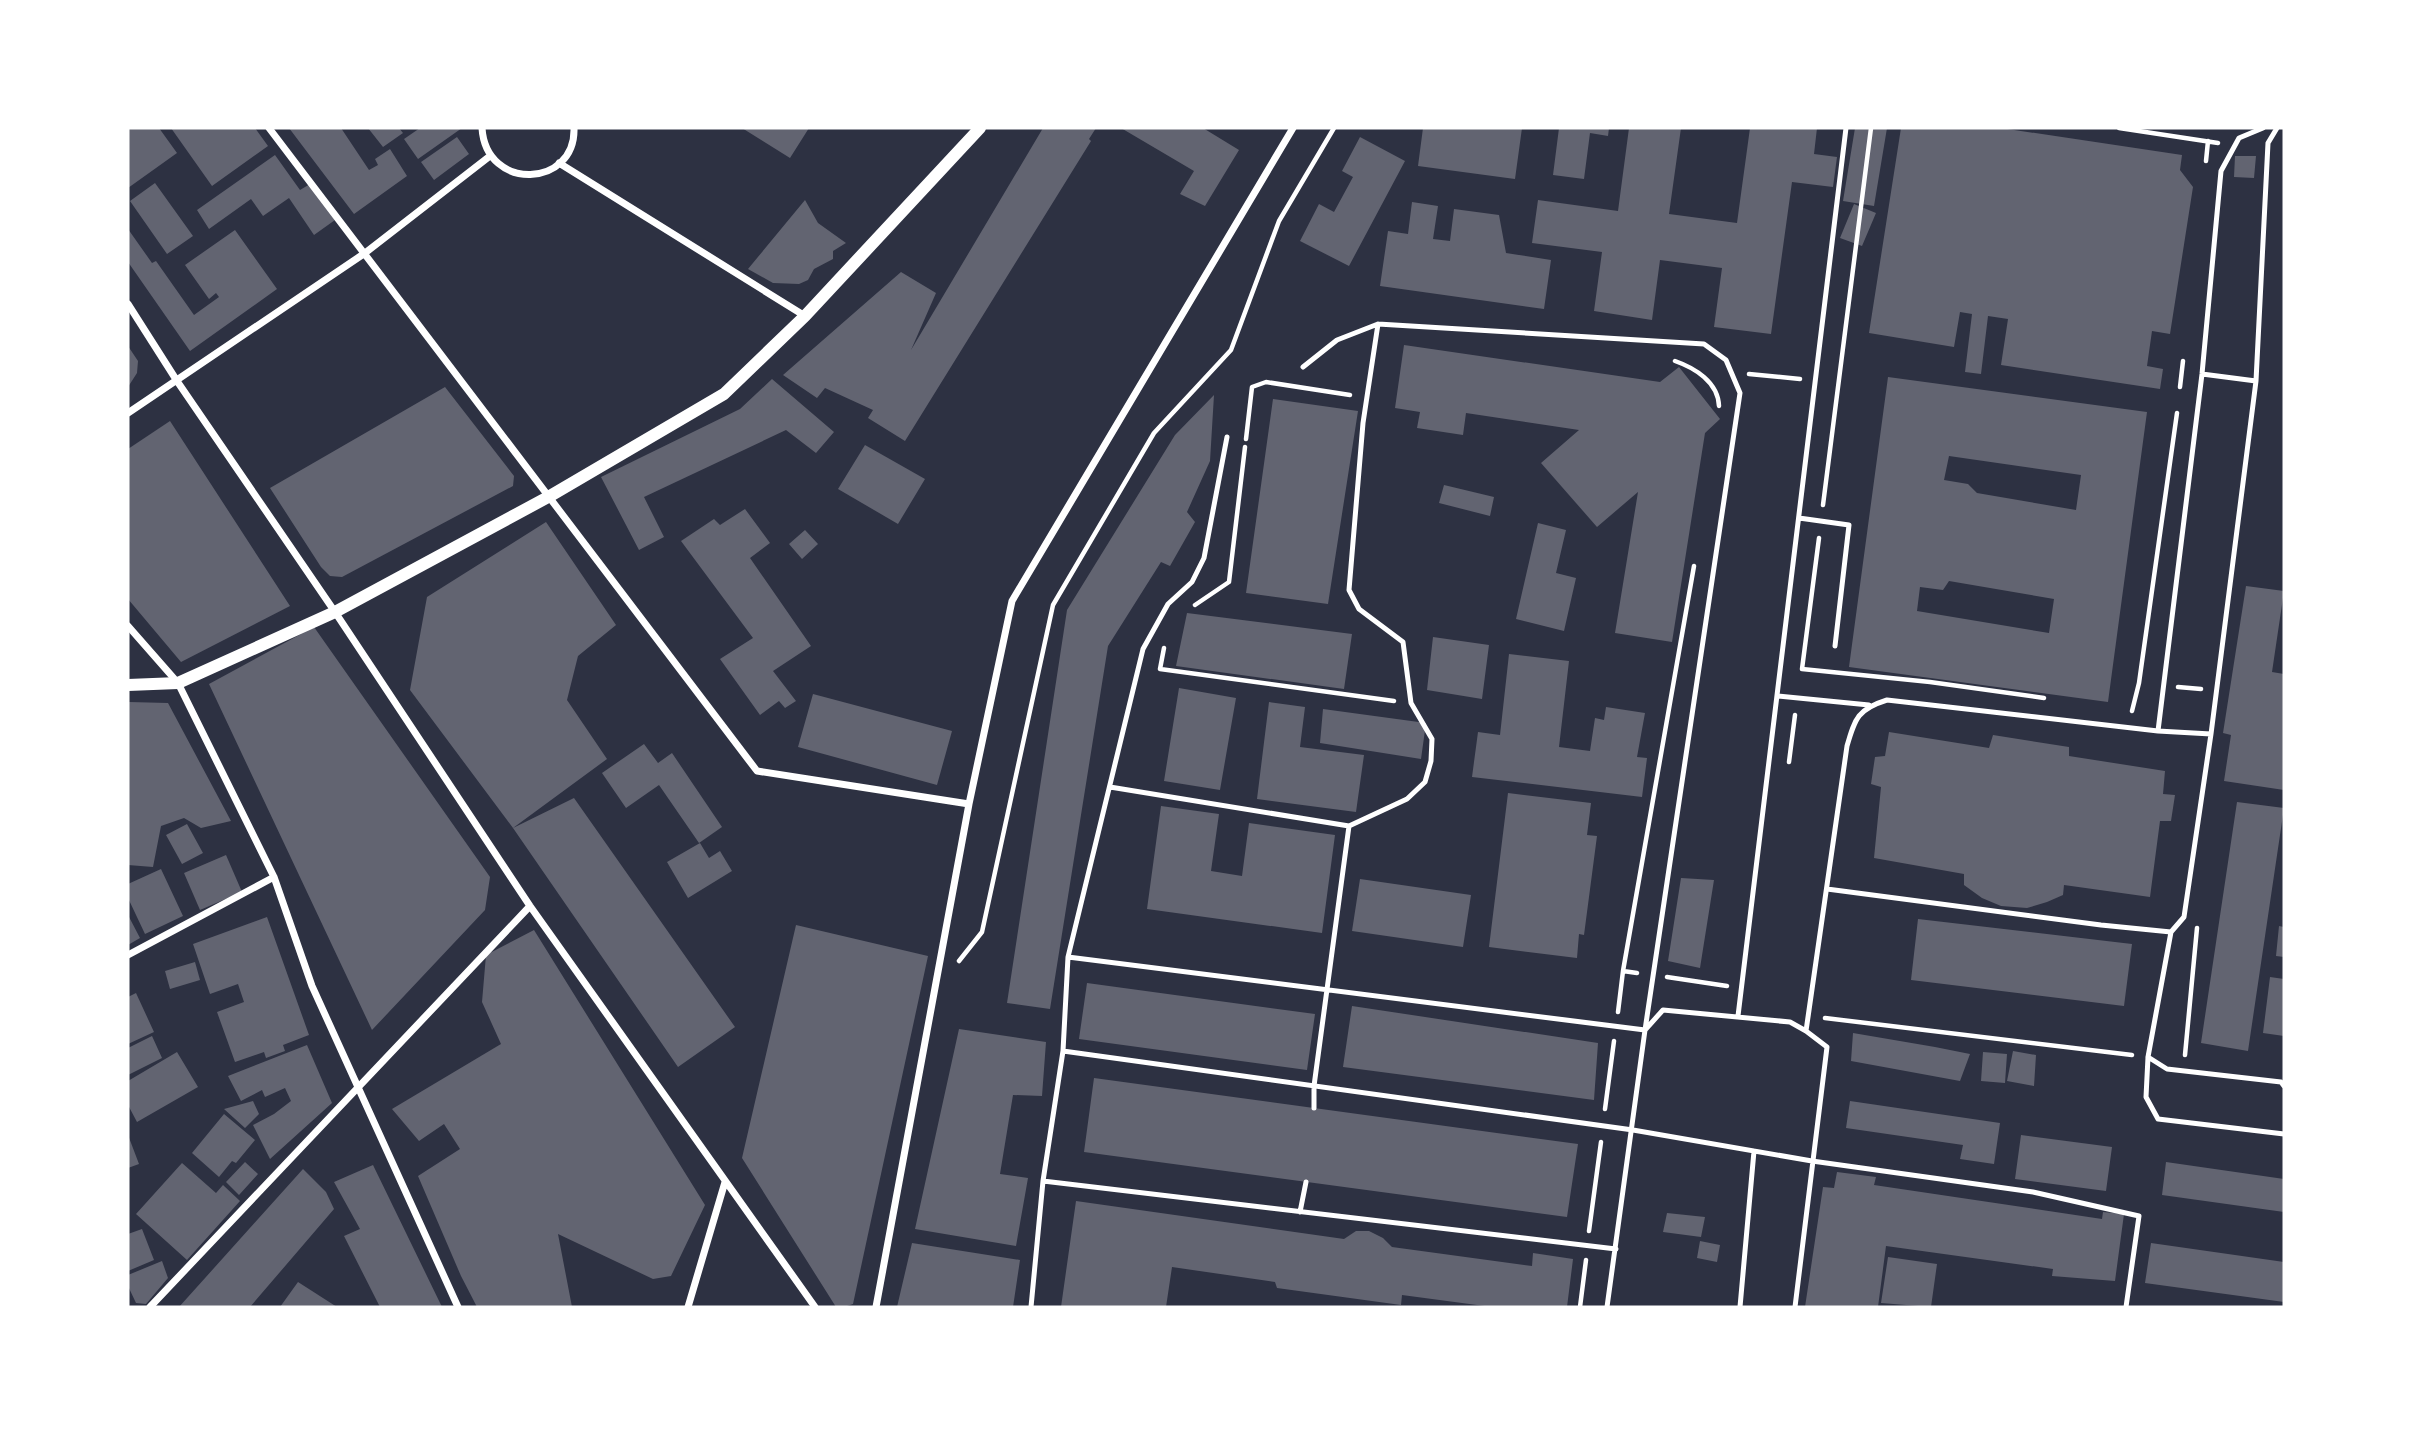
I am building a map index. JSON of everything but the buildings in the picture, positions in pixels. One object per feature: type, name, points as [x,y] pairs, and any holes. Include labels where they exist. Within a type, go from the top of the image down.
[{"type":"street","points":[[269,128],[757,771],[969,804]]},
{"type":"street","points":[[482,128],[484,144],[490,156],[501,167],[523,174],[546,172],[559,163],[569,151],[575,135],[574,128]]},
{"type":"street","points":[[128,685],[178,683],[335,612],[550,496],[724,394],[805,316],[980,128]]},
{"type":"street","points":[[876,1307],[932,994],[1012,601],[1293,128]]},
{"type":"street","points":[[128,413],[365,253],[490,156]]},
{"type":"street","points":[[559,163],[805,316]]},
{"type":"street","points":[[128,304],[530,906],[815,1307]]},
{"type":"street","points":[[128,626],[178,683],[274,877],[312,986],[458,1307]]},
{"type":"street","points":[[128,956],[274,877]]},
{"type":"street","points":[[150,1307],[530,906]]},
{"type":"street","points":[[688,1307],[725,1182]]},
{"type":"lane","points":[[1738,1016],[1846,128]]},
{"type":"lane","points":[[2158,731],[2202,374],[2221,171],[2239,138],[2263,128]]},
{"type":"lane","points":[[2277,128],[2268,142],[2256,381],[2211,734],[2184,917],[2171,932],[2148,1057],[2146,1097],[2158,1119],[2284,1134]]},
{"type":"lane","points":[[1110,787],[1349,826],[1407,799],[1425,782],[1431,761],[1432,739],[1411,703],[1404,642],[1359,609],[1349,590],[1367,398],[1378,324]]},
{"type":"lane","points":[[1303,367],[1337,340],[1378,324],[1704,344],[1726,360],[1740,393],[1653,975],[1607,1307]]},
{"type":"lane","points":[[2202,374],[2256,381]]},
{"type":"lane","points":[[1031,1307],[1043,1181],[1063,1051],[1068,957],[1143,649],[1168,604],[1192,582],[1204,558],[1227,437]]},
{"type":"lane","points":[[1799,518],[1849,525],[1835,646]]},
{"type":"lane","points":[[1777,696],[1869,705],[1887,700],[2158,731],[2211,734]]},
{"type":"lane","points":[[1807,1031],[1847,746],[1854,722],[1869,705]]},
{"type":"lane","points":[[1314,1108],[1314,1086],[1349,826]]},
{"type":"lane","points":[[1827,889],[2171,932]]},
{"type":"lane","points":[[1068,957],[1645,1030]]},
{"type":"lane","points":[[1645,1030],[1663,1010],[1738,1016],[1790,1022],[1828,1047],[1795,1307]]},
{"type":"lane","points":[[1063,1051],[1633,1130],[1812,1161],[2033,1192],[2139,1216],[2126,1307]]},
{"type":"lane","points":[[2148,1057],[2167,1069],[2281,1082],[2284,1086]]},
{"type":"lane","points":[[1740,1307],[1754,1151]]},
{"type":"lane","points":[[1043,1181],[1616,1250]]},
{"type":"lane","points":[[1300,1212],[1306,1182]]},
{"type":"path","points":[[957,963],[982,932],[1053,605],[1154,433],[1231,350],[1279,221],[1334,128]]},
{"type":"path","points":[[1788,764],[1871,128]]},
{"type":"path","points":[[2119,128],[2235,146]]},
{"type":"path","points":[[2205,169],[2208,141]]},
{"type":"path","points":[[2180,391],[2185,349]]},
{"type":"path","points":[[1674,361],[1696,368],[1838,383]]},
{"type":"path","points":[[1696,368],[1718,396],[1719,417]]},
{"type":"path","points":[[1189,609],[1229,582],[1252,387],[1266,382],[1367,398]]},
{"type":"path","points":[[2120,709],[2134,711],[2138,693],[2179,405]]},
{"type":"path","points":[[1695,561],[1623,971],[1741,988]]},
{"type":"path","points":[[1165,645],[1160,669],[1411,703]]},
{"type":"path","points":[[1802,669],[1930,682],[2053,699]]},
{"type":"path","points":[[1808,1015],[2148,1057]]}]
